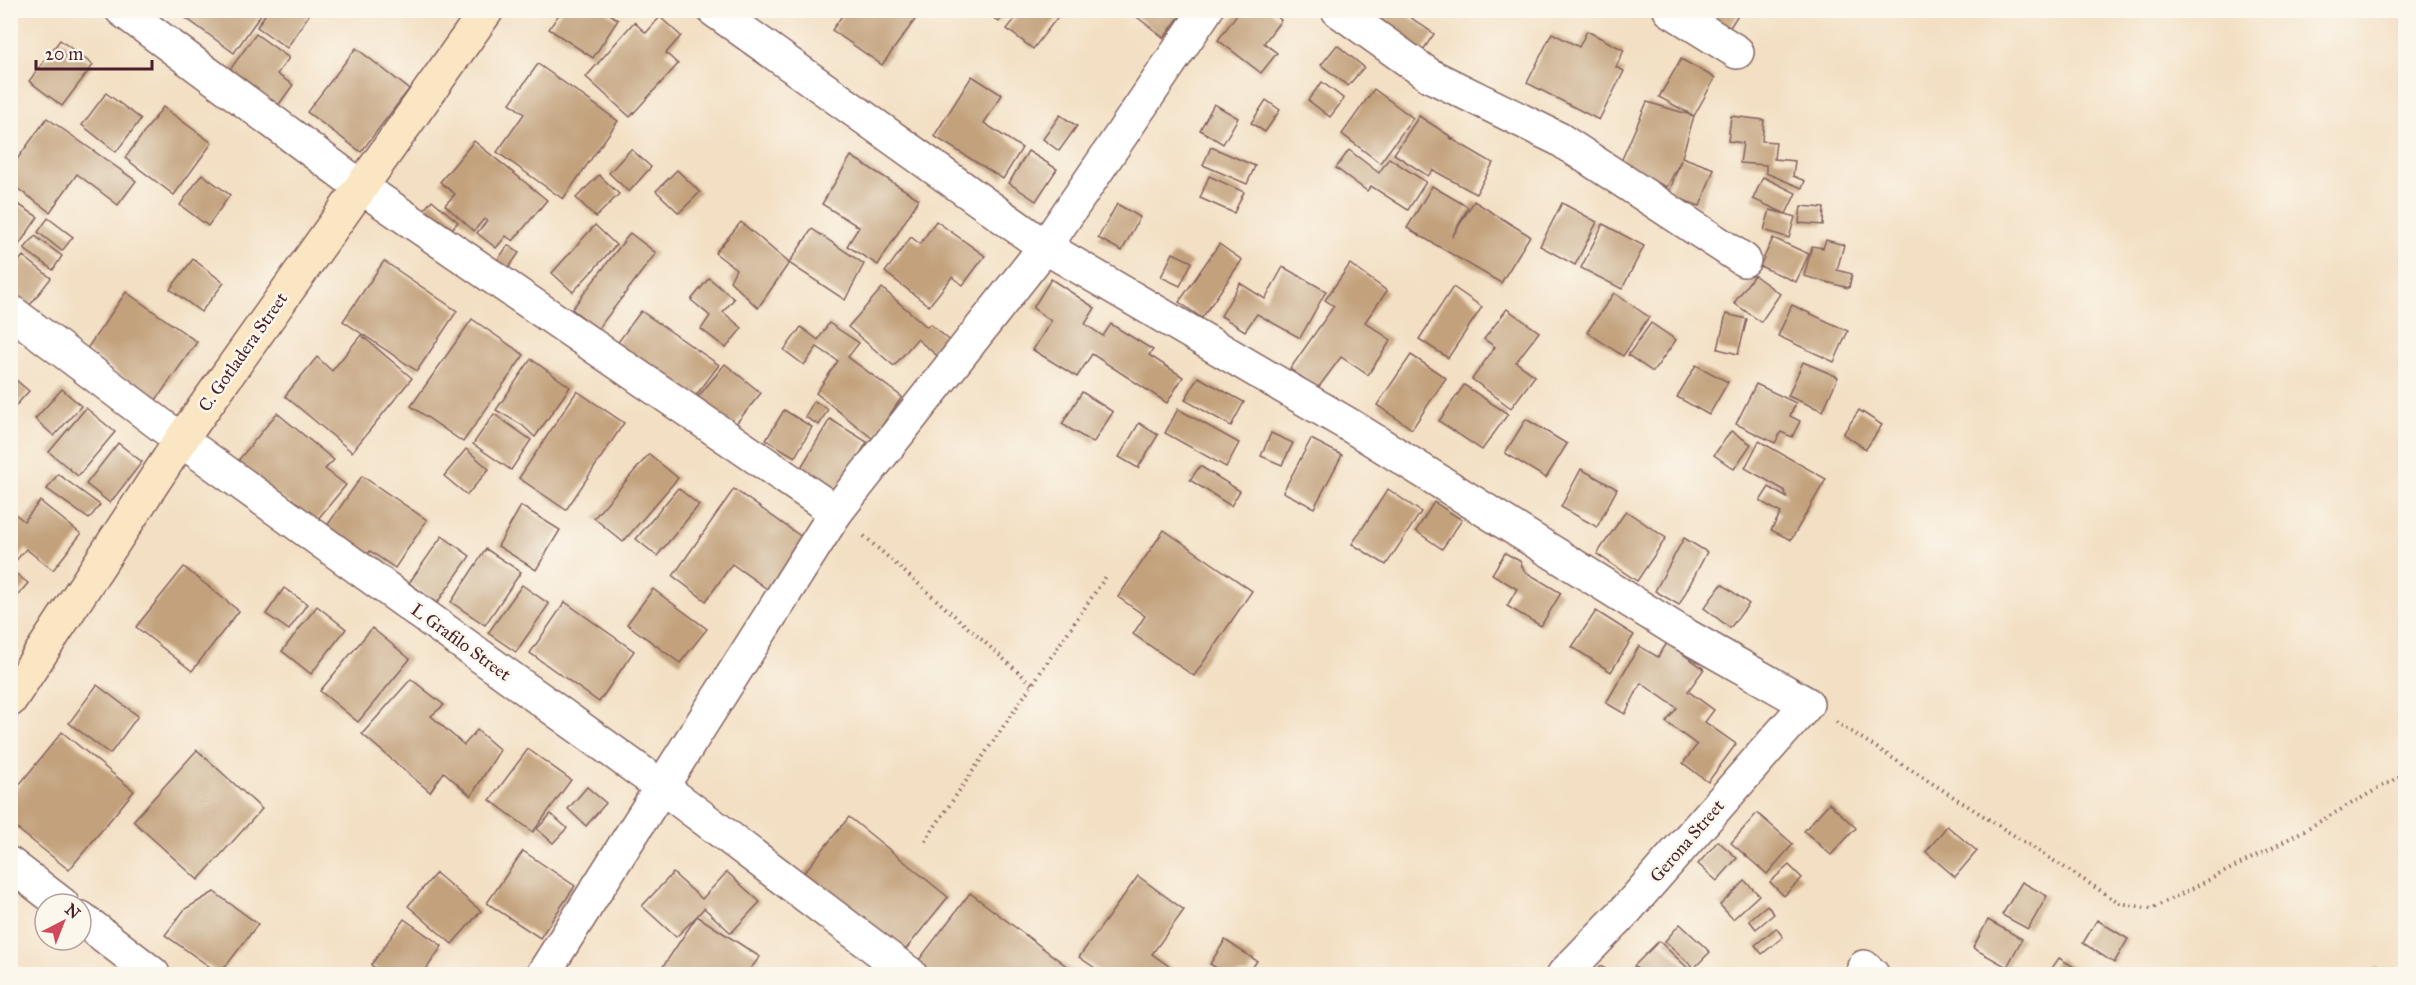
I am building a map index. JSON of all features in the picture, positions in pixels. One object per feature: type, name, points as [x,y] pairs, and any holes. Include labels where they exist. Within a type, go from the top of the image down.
[{"type":"main road","name":"C. Gotladera Street","points":[[10,700],[181,440],[487,10]]},
{"type":"street","points":[[122,10],[361,187],[836,512]]},
{"type":"street","points":[[714,10],[1045,247],[1351,426],[1680,632],[1807,704]]},
{"type":"street","points":[[543,975],[836,512],[1045,247],[1206,10]]},
{"type":"street","points":[[1338,10],[1429,75],[1559,139],[1744,260]]},
{"type":"street","points":[[1670,10],[1737,52]]},
{"type":"street","name":"L Grafilo Street","points":[[10,311],[181,440],[662,787],[910,975]]},
{"type":"street","name":"Gerona Street","points":[[1564,975],[1626,910],[1807,704]]},
{"type":"street","points":[[10,864],[46,892]]},
{"type":"street","points":[[93,928],[153,975]]},
{"type":"path","points":[[836,512],[1032,684]]},
{"type":"path","points":[[925,842],[1107,575]]},
{"type":"path","points":[[1807,704],[2120,903],[2151,909],[2276,846],[2406,773]]},
{"type":"building","points":[[175,10],[264,10],[234,53]]},
{"type":"building","points":[[268,10],[303,10],[309,15],[287,48],[257,27]]},
{"type":"building","points":[[562,10],[604,10],[618,20],[593,58],[549,29]]},
{"type":"building","points":[[846,10],[909,10],[917,17],[882,65],[832,30]]},
{"type":"building","points":[[983,10],[1007,10],[999,22]]},
{"type":"building","points":[[1022,10],[1063,10],[1033,49],[1007,29]]},
{"type":"building","points":[[1128,10],[1184,10],[1164,38]]},
{"type":"building","points":[[1240,10],[1269,10],[1281,20],[1264,43],[1277,53],[1261,73],[1218,40]]},
{"type":"building","points":[[1384,10],[1400,10],[1434,34],[1419,56],[1374,26]]},
{"type":"building","points":[[1714,10],[1741,10],[1729,29],[1710,17]]},
{"type":"building","points":[[660,17],[681,36],[666,53],[678,64],[630,117],[586,77],[634,22],[646,33]]},
{"type":"building","points":[[1587,31],[1624,50],[1616,67],[1624,71],[1599,120],[1527,83],[1552,33],[1579,47]]},
{"type":"building","points":[[256,34],[289,58],[277,74],[293,85],[272,114],[223,79]]},
{"type":"building","points":[[60,40],[93,65],[62,106],[29,81]]},
{"type":"building","points":[[1337,45],[1364,67],[1348,86],[1321,65]]},
{"type":"building","points":[[356,48],[409,89],[361,152],[307,112]]},
{"type":"building","points":[[1681,59],[1715,78],[1694,116],[1659,97]]},
{"type":"building","points":[[538,64],[618,121],[563,199],[497,152],[524,114],[510,103]]},
{"type":"building","points":[[972,76],[1002,95],[984,123],[1022,148],[1003,179],[934,136]]},
{"type":"building","points":[[1322,82],[1344,99],[1330,117],[1308,100]]},
{"type":"building","points":[[1374,89],[1413,118],[1380,163],[1342,134]]},
{"type":"building","points":[[106,93],[141,119],[116,152],[82,125]]},
{"type":"building","points":[[1266,100],[1280,110],[1265,132],[1251,123]]},
{"type":"building","points":[[1647,102],[1694,116],[1682,157],[1714,169],[1700,206],[1668,195],[1681,160],[1667,187],[1619,166]]},
{"type":"building","points":[[1214,104],[1238,118],[1223,144],[1200,130]]},
{"type":"building","points":[[163,107],[212,143],[174,195],[125,158]]},
{"type":"building","points":[[1060,115],[1077,126],[1059,151],[1043,139]]},
{"type":"building","points":[[1419,116],[1453,138],[1450,138],[1493,163],[1476,194],[1433,170],[1428,176],[1394,154]]},
{"type":"building","points":[[1731,116],[1764,120],[1762,141],[1776,142],[1774,159],[1795,161],[1793,176],[1805,181],[1802,188],[1766,173],[1766,165],[1740,163],[1743,143],[1728,141]]},
{"type":"building","points":[[47,118],[136,181],[118,205],[77,174],[50,212],[10,183],[10,169]]},
{"type":"building","points":[[474,141],[547,200],[513,241],[506,236],[496,248],[477,233],[487,221],[484,219],[474,231],[445,205],[455,194],[440,182]]},
{"type":"building","points":[[1211,147],[1255,166],[1247,184],[1203,165]]},
{"type":"building","points":[[631,149],[651,167],[629,192],[609,173]]},
{"type":"building","points":[[1349,150],[1379,173],[1389,158],[1426,182],[1408,210],[1371,186],[1367,191],[1336,168]]},
{"type":"building","points":[[1028,151],[1057,169],[1036,201],[1009,183]]},
{"type":"building","points":[[851,156],[919,199],[878,265],[847,246],[859,227],[822,204]]},
{"type":"building","points":[[677,170],[700,192],[679,213],[656,191]]},
{"type":"building","points":[[202,174],[230,195],[208,226],[180,205]]},
{"type":"building","points":[[599,175],[619,194],[596,217],[576,198]]},
{"type":"building","points":[[1209,176],[1244,192],[1234,213],[1200,198]]},
{"type":"building","points":[[1763,177],[1796,193],[1786,214],[1753,199]]},
{"type":"building","points":[[1432,186],[1468,207],[1452,237],[1474,201],[1530,236],[1501,283],[1407,228]]},
{"type":"building","points":[[10,199],[38,217],[10,258]]},
{"type":"building","points":[[432,200],[458,222],[444,238],[418,217]]},
{"type":"building","points":[[1562,203],[1597,222],[1575,265],[1540,246]]},
{"type":"building","points":[[1117,204],[1140,217],[1122,251],[1098,238]]},
{"type":"building","points":[[1801,206],[1824,208],[1823,225],[1799,223]]},
{"type":"building","points":[[1770,210],[1795,217],[1789,238],[1764,230]]},
{"type":"building","points":[[48,218],[73,237],[62,251],[38,232]]},
{"type":"building","points":[[936,221],[985,256],[963,285],[952,277],[929,306],[885,272],[911,237],[920,244]]},
{"type":"building","points":[[741,222],[789,263],[758,308],[730,281],[736,269],[715,253]]},
{"type":"building","points":[[1603,224],[1644,246],[1622,289],[1581,268]]},
{"type":"building","points":[[595,225],[616,245],[573,292],[552,273]]},
{"type":"building","points":[[812,229],[864,264],[845,300],[789,263]]},
{"type":"building","points":[[630,233],[656,253],[598,329],[572,309]]},
{"type":"building","points":[[35,236],[62,256],[53,270],[24,249]]},
{"type":"building","points":[[1773,238],[1809,254],[1796,282],[1760,266]]},
{"type":"building","points":[[1826,240],[1844,245],[1837,270],[1852,274],[1849,288],[1804,276],[1812,246],[1823,248]]},
{"type":"building","points":[[1219,244],[1242,260],[1202,318],[1179,302]]},
{"type":"building","points":[[508,245],[519,253],[502,277],[491,270]]},
{"type":"building","points":[[1173,253],[1192,262],[1180,286],[1161,277]]},
{"type":"building","points":[[23,256],[51,278],[27,309],[10,296],[10,272]]},
{"type":"building","points":[[193,259],[224,283],[201,312],[170,289]]},
{"type":"building","points":[[384,261],[457,311],[417,371],[343,321]]},
{"type":"building","points":[[1350,264],[1387,291],[1365,322],[1391,340],[1368,375],[1341,357],[1318,388],[1290,369],[1334,306],[1325,300]]},
{"type":"building","points":[[1283,267],[1326,291],[1300,338],[1257,314],[1245,331],[1221,316],[1240,283],[1265,299]]},
{"type":"building","points":[[1754,275],[1780,294],[1761,322],[1734,303]]},
{"type":"building","points":[[709,278],[734,299],[723,312],[742,328],[726,348],[701,329],[710,316],[691,300]]},
{"type":"building","points":[[1051,279],[1095,308],[1085,324],[1103,336],[1111,324],[1153,350],[1149,355],[1183,377],[1167,403],[1092,354],[1077,377],[1033,350],[1051,321],[1033,308]]},
{"type":"building","points":[[1453,287],[1482,307],[1448,358],[1419,339]]},
{"type":"building","points":[[882,288],[927,327],[930,324],[953,343],[940,358],[917,339],[894,366],[848,327]]},
{"type":"building","points":[[126,292],[197,342],[156,400],[86,350]]},
{"type":"building","points":[[1614,293],[1649,317],[1623,356],[1587,332]]},
{"type":"building","points":[[1792,305],[1848,331],[1834,362],[1778,336]]},
{"type":"building","points":[[1507,309],[1539,332],[1516,362],[1535,376],[1511,408],[1472,379],[1495,347],[1484,339]]},
{"type":"building","points":[[641,311],[719,365],[689,405],[613,349]]},
{"type":"building","points":[[1726,314],[1747,319],[1738,354],[1718,349]]},
{"type":"building","points":[[472,319],[524,355],[463,442],[411,406]]},
{"type":"building","points":[[829,323],[859,343],[848,357],[902,397],[873,439],[816,393],[838,361],[817,347],[804,365],[784,350],[801,327],[818,340]]},
{"type":"building","points":[[1651,323],[1676,340],[1653,372],[1628,355]]},
{"type":"building","points":[[361,335],[412,378],[352,452],[285,396],[317,357],[332,371]]},
{"type":"building","points":[[1411,355],[1446,378],[1412,429],[1377,405]]},
{"type":"building","points":[[531,359],[570,387],[535,437],[522,425],[496,410]]},
{"type":"building","points":[[1803,362],[1838,377],[1823,411],[1788,396]]},
{"type":"building","points":[[725,364],[761,393],[734,426],[698,397]]},
{"type":"building","points":[[1696,365],[1728,382],[1709,415],[1677,397]]},
{"type":"building","points":[[10,375],[29,391],[10,412]]},
{"type":"building","points":[[1198,377],[1244,402],[1231,426],[1185,400]]},
{"type":"building","points":[[1756,384],[1796,403],[1790,416],[1800,421],[1792,437],[1781,432],[1775,443],[1736,424]]},
{"type":"building","points":[[1464,385],[1508,414],[1482,450],[1439,421]]},
{"type":"building","points":[[62,389],[81,406],[54,436],[35,419]]},
{"type":"building","points":[[577,391],[624,423],[566,510],[519,478]]},
{"type":"building","points":[[1082,392],[1113,412],[1093,443],[1062,424]]},
{"type":"building","points":[[814,401],[828,409],[819,425],[805,417]]},
{"type":"building","points":[[86,408],[115,432],[78,476],[49,452]]},
{"type":"building","points":[[1178,409],[1239,443],[1226,467],[1165,433]]},
{"type":"building","points":[[784,410],[812,427],[795,457],[766,440]]},
{"type":"building","points":[[1859,410],[1882,425],[1866,449],[1843,434]]},
{"type":"building","points":[[277,413],[334,460],[325,469],[346,485],[317,520],[232,468]]},
{"type":"building","points":[[494,414],[531,440],[511,470],[473,444]]},
{"type":"building","points":[[830,419],[867,442],[832,502],[794,479]]},
{"type":"building","points":[[1526,419],[1567,444],[1546,478],[1505,453]]},
{"type":"building","points":[[1139,423],[1158,435],[1138,468],[1119,457]]},
{"type":"building","points":[[1731,431],[1751,444],[1734,469],[1714,455]]},
{"type":"building","points":[[1271,433],[1293,443],[1282,465],[1261,456]]},
{"type":"building","points":[[1311,439],[1342,455],[1314,508],[1283,492]]},
{"type":"building","points":[[1759,441],[1826,479],[1791,540],[1771,530],[1781,513],[1760,501],[1769,487],[1787,498],[1784,490],[1745,468]]},
{"type":"building","points":[[118,443],[142,462],[110,503],[86,484]]},
{"type":"building","points":[[466,449],[489,469],[467,495],[444,476]]},
{"type":"building","points":[[649,454],[678,478],[623,542],[594,518]]},
{"type":"building","points":[[1200,466],[1240,491],[1231,506],[1190,480]]},
{"type":"building","points":[[1581,469],[1617,489],[1597,527],[1561,507]]},
{"type":"building","points":[[58,474],[100,505],[89,519],[47,489]]},
{"type":"building","points":[[362,476],[427,520],[395,568],[370,551],[365,559],[324,530]]},
{"type":"building","points":[[678,488],[699,505],[657,556],[636,539]]},
{"type":"building","points":[[734,489],[813,545],[777,596],[732,564],[706,601],[673,576]]},
{"type":"building","points":[[1388,489],[1421,512],[1386,565],[1352,544]]},
{"type":"building","points":[[40,501],[81,534],[53,570],[26,549],[13,564],[10,561],[10,510],[24,521]]},
{"type":"building","points":[[1434,502],[1462,520],[1442,549],[1416,531]]},
{"type":"building","points":[[521,506],[560,530],[536,570],[498,546]]},
{"type":"building","points":[[1626,511],[1666,538],[1637,581],[1597,554]]},
{"type":"building","points":[[1164,530],[1252,591],[1194,676],[1133,634],[1145,616],[1118,597]]},
{"type":"building","points":[[442,536],[470,556],[437,603],[409,583]]},
{"type":"building","points":[[1684,538],[1707,552],[1679,605],[1655,591]]},
{"type":"building","points":[[486,549],[521,572],[485,625],[451,602]]},
{"type":"building","points":[[1505,553],[1520,561],[1524,571],[1561,593],[1541,626],[1507,606],[1517,589],[1492,574]]},
{"type":"building","points":[[184,567],[239,611],[192,671],[136,627]]},
{"type":"building","points":[[10,569],[28,583],[10,605]]},
{"type":"building","points":[[1722,584],[1749,604],[1730,628],[1704,608]]},
{"type":"building","points":[[522,585],[549,604],[516,652],[488,633]]},
{"type":"building","points":[[284,588],[307,604],[289,630],[266,614]]},
{"type":"building","points":[[653,589],[707,629],[680,663],[627,624]]},
{"type":"building","points":[[565,602],[634,651],[599,702],[530,653]]},
{"type":"building","points":[[317,606],[346,629],[311,674],[282,651]]},
{"type":"building","points":[[1596,611],[1634,635],[1611,672],[1572,647]]},
{"type":"building","points":[[372,628],[410,659],[358,722],[320,691]]},
{"type":"building","points":[[1667,643],[1704,669],[1688,691],[1714,710],[1705,722],[1736,744],[1708,782],[1683,763],[1697,745],[1666,722],[1677,708],[1641,683],[1625,714],[1606,703],[1639,646],[1658,657]]},
{"type":"building","points":[[411,679],[444,705],[431,716],[464,745],[477,730],[500,750],[471,796],[444,772],[430,792],[362,734]]},
{"type":"building","points":[[97,685],[138,716],[110,754],[69,723]]},
{"type":"building","points":[[62,732],[134,791],[69,870],[10,823],[10,796]]},
{"type":"building","points":[[528,749],[571,780],[533,832],[490,800]]},
{"type":"building","points":[[197,750],[262,809],[198,880],[133,821]]},
{"type":"building","points":[[587,787],[606,803],[586,826],[568,809]]},
{"type":"building","points":[[1829,803],[1856,828],[1831,855],[1804,831]]},
{"type":"building","points":[[1757,813],[1793,844],[1767,874],[1731,843]]},
{"type":"building","points":[[551,814],[567,828],[553,843],[537,829]]},
{"type":"building","points":[[849,817],[948,897],[902,954],[803,874]]},
{"type":"building","points":[[1947,826],[1977,851],[1955,877],[1926,852]]},
{"type":"building","points":[[1718,841],[1737,858],[1717,881],[1698,864]]},
{"type":"building","points":[[523,851],[575,886],[540,938],[487,903]]},
{"type":"building","points":[[1789,865],[1802,878],[1784,896],[1770,882]]},
{"type":"building","points":[[727,872],[760,902],[731,933],[704,908],[676,937],[642,906],[673,873],[702,899]]},
{"type":"building","points":[[436,873],[481,911],[452,944],[408,906]]},
{"type":"building","points":[[1138,876],[1184,910],[1152,954],[1180,974],[1104,974],[1079,957]]},
{"type":"building","points":[[1745,881],[1759,895],[1733,919],[1720,905]]},
{"type":"building","points":[[2022,882],[2047,896],[2028,929],[2002,915]]},
{"type":"building","points":[[214,892],[258,924],[220,974],[165,935],[185,909]]},
{"type":"building","points":[[970,893],[1077,974],[928,974],[915,965]]},
{"type":"building","points":[[1767,905],[1774,914],[1756,929],[1749,920]]},
{"type":"building","points":[[697,916],[760,957],[746,974],[658,974]]},
{"type":"building","points":[[404,919],[442,946],[423,974],[384,974],[371,965]]},
{"type":"building","points":[[1988,920],[2022,939],[2007,967],[1973,948]]},
{"type":"building","points":[[2097,920],[2128,939],[2114,963],[2083,943]]},
{"type":"building","points":[[1680,924],[1710,952],[1694,968],[1665,941]]},
{"type":"building","points":[[1776,928],[1783,937],[1762,954],[1755,945]]},
{"type":"building","points":[[1225,940],[1257,961],[1248,974],[1226,974],[1210,964]]},
{"type":"building","points":[[1659,941],[1694,974],[1643,974],[1634,966]]},
{"type":"building","points":[[2059,958],[2079,970],[2077,974],[2048,974]]},
{"type":"building","points":[[1600,966],[1614,974],[1595,974]]},
{"type":"building","points":[[2377,967],[2382,974],[2365,974]]}]
